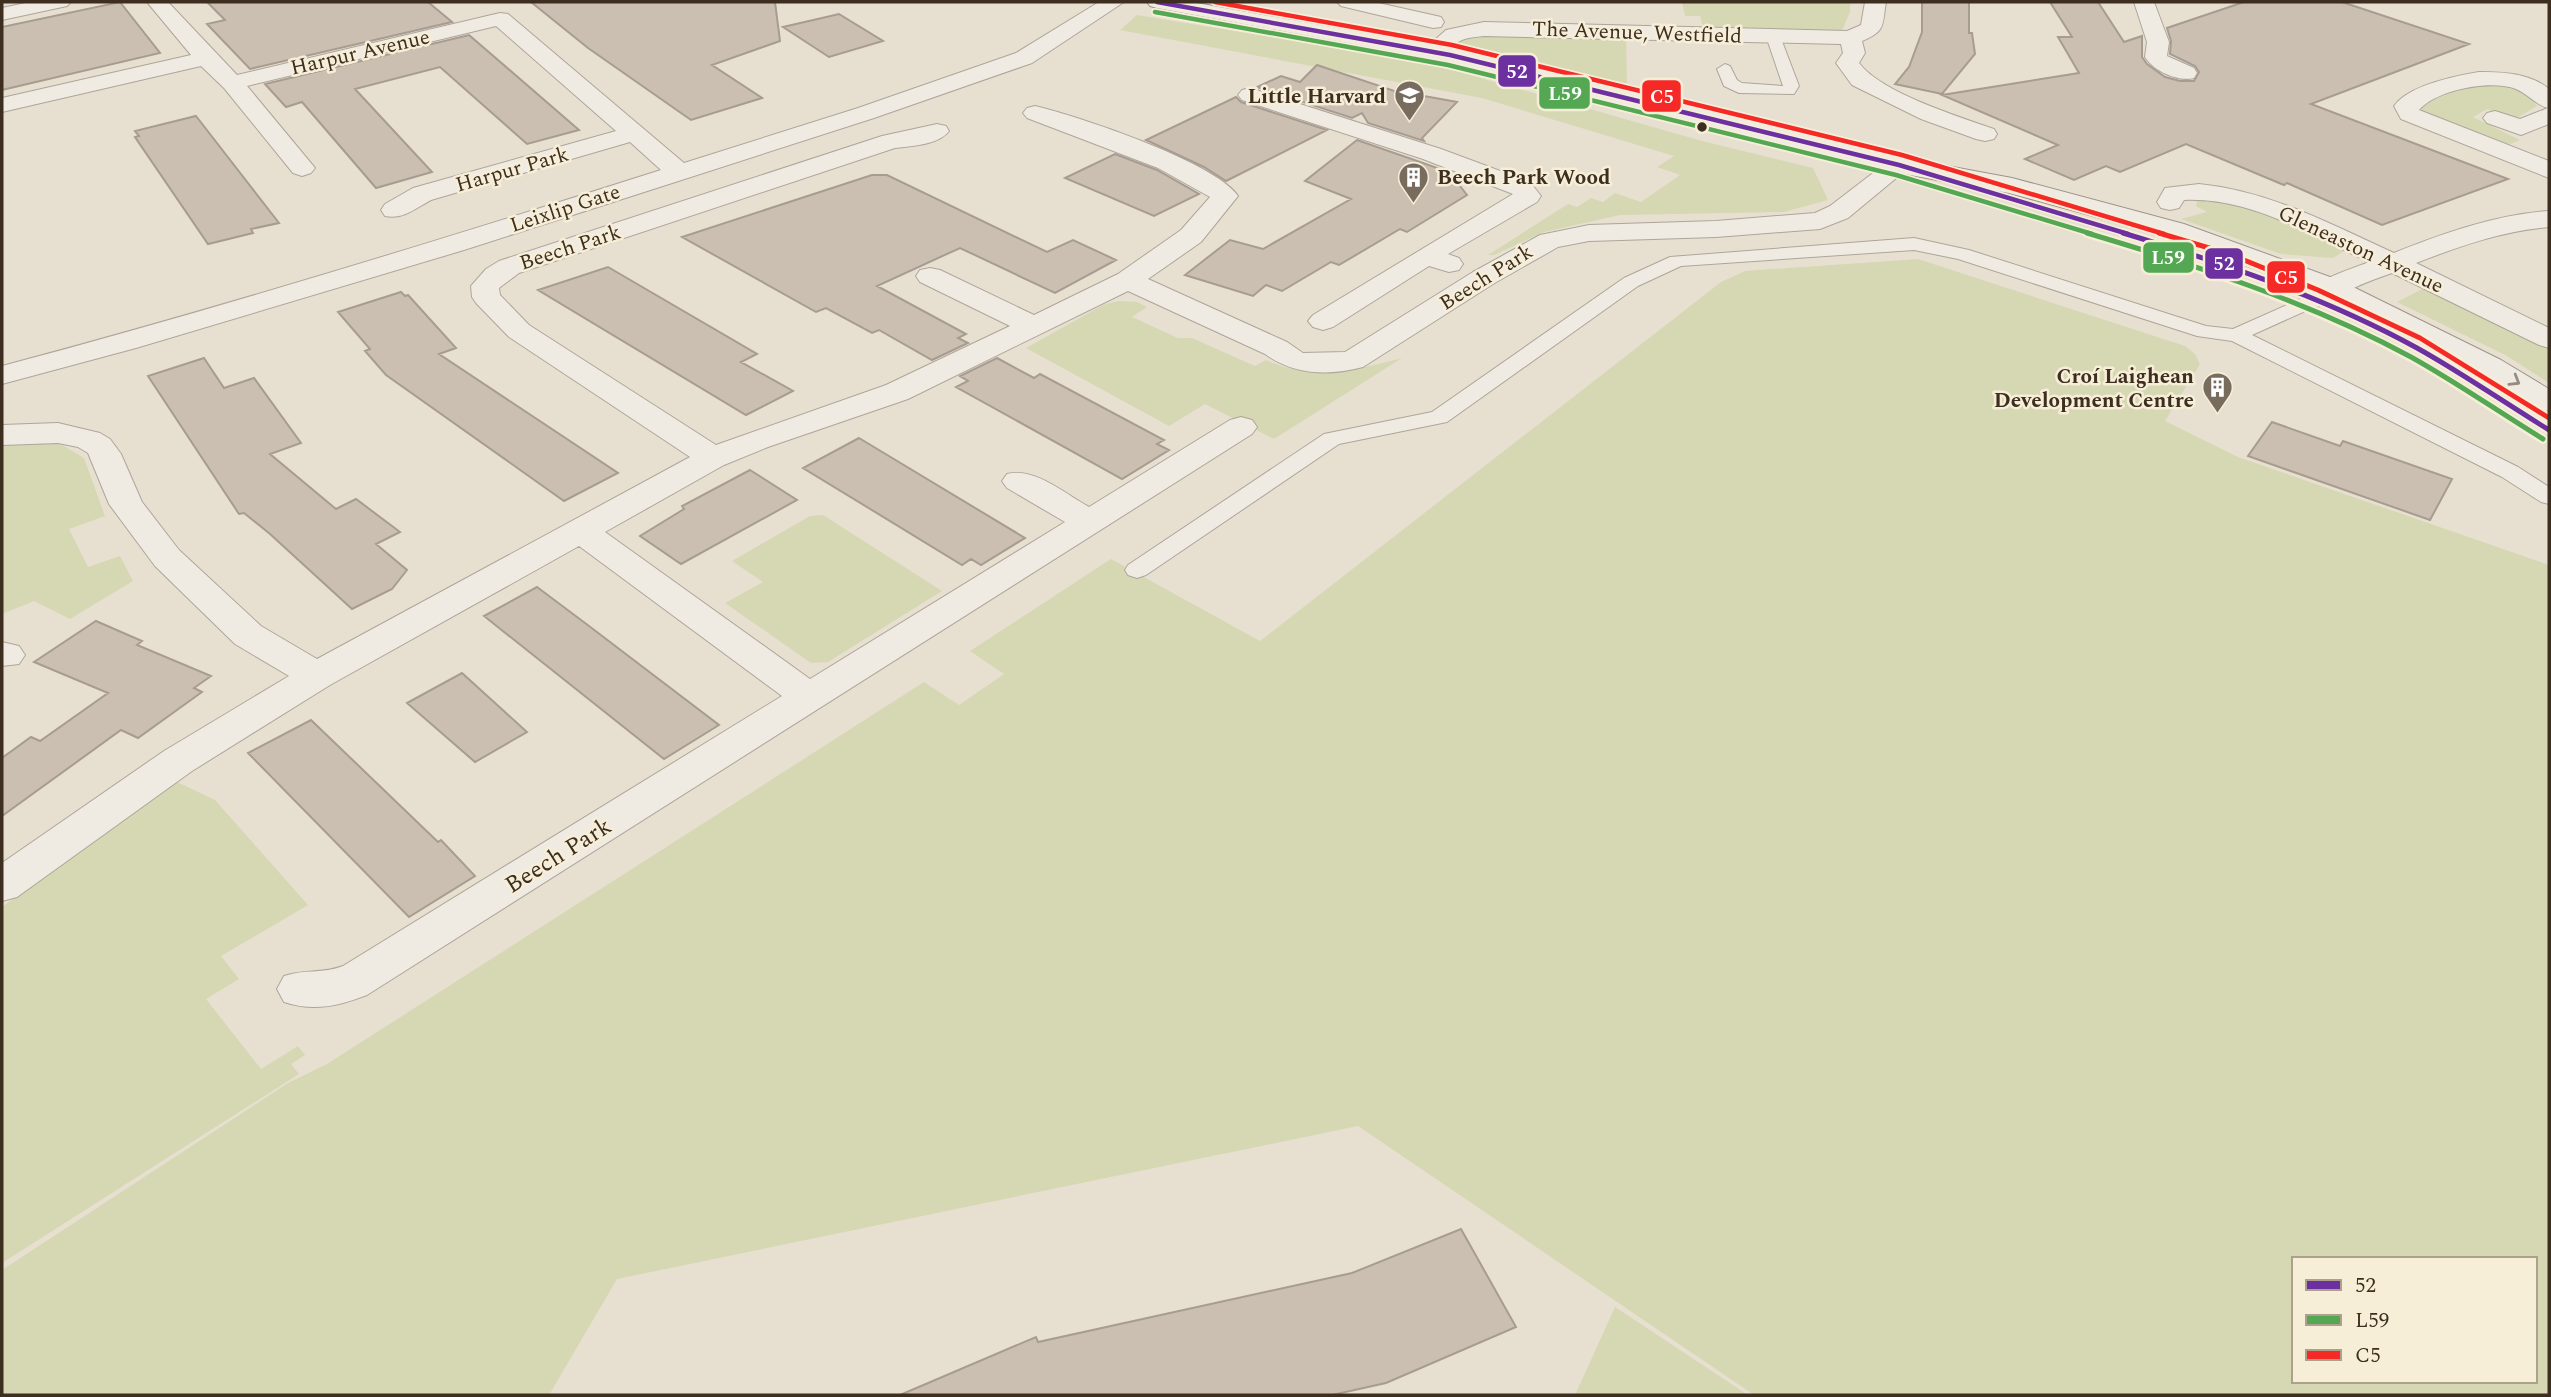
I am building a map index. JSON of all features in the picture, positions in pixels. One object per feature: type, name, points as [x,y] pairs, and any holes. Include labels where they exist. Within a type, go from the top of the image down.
[{"type":"street","points":[[2,14],[60,2]]},
{"type":"street","points":[[157,2],[232,83],[302,168]]},
{"type":"street","name":"Leixlip Gate","points":[[2,375],[126,342],[441,248],[866,113],[1024,58],[1113,2]]},
{"type":"street","points":[[1157,2],[1432,52],[1899,164],[1958,185],[2323,294],[2490,366],[2549,402]]},
{"type":"street","points":[[1348,2],[1433,22]]},
{"type":"street","points":[[1875,2],[1871,29],[1850,38],[1854,53],[1847,63],[1860,80],[1929,114],[1985,134]]},
{"type":"street","points":[[2152,3],[2158,42],[2156,57],[2160,62],[2186,72]]},
{"type":"street","name":"Harpur Avenue","points":[[232,83],[494,8],[632,134],[678,171]]},
{"type":"street","name":"The Avenue, Westfield","points":[[1432,52],[1454,35],[1484,29],[1850,38]]},
{"type":"street","points":[[2,105],[206,58]]},
{"type":"street","points":[[2549,101],[2539,91],[2522,85],[2473,78],[2423,94],[2406,106],[2409,114],[2431,125],[2549,170]]},
{"type":"street","points":[[1250,95],[1432,154],[1521,187],[1528,195],[1322,321]]},
{"type":"street","points":[[2,885],[178,761],[317,676],[713,458],[757,440],[888,396],[1128,280],[1191,236],[1225,196],[1212,183],[1128,147],[1035,113]]},
{"type":"street","points":[[2496,118],[2521,128],[2549,115]]},
{"type":"street","name":"Beech Park","points":[[713,458],[519,331],[486,297],[485,286],[509,267],[891,141],[920,137],[937,131]]},
{"type":"street","name":"Harpur Park","points":[[394,210],[422,194],[632,134]]},
{"type":"street","name":"Beech Park","points":[[1128,280],[1276,348],[1293,360],[1319,364],[1352,361],[1538,245],[1589,233],[1716,229],[1820,220],[1839,212],[1899,164]]},
{"type":"street","name":"Gleneaston Avenue","points":[[2170,202],[2174,193],[2197,190],[2235,195],[2263,203],[2549,339]]},
{"type":"street","points":[[2323,294],[2463,235],[2526,220],[2549,219]]},
{"type":"street","points":[[1426,256],[1483,278]]},
{"type":"street","points":[[930,276],[1034,326]]},
{"type":"street","points":[[2323,294],[2449,355],[2508,403],[2549,430]]},
{"type":"street","name":"Beech Park","points":[[300,989],[313,992],[336,989],[359,979],[1241,427]]},
{"type":"street","points":[[2,435],[58,433],[89,440],[99,446],[126,504],[167,558],[248,635],[317,676]]},
{"type":"street","points":[[1019,481],[1090,522]]},
{"type":"street","points":[[580,530],[809,697]]},
{"type":"lane","points":[[1726,69],[1730,83],[1739,88],[1788,91],[1791,86],[1773,36]]},
{"type":"lane","points":[[1137,570],[1332,439],[1439,417],[1631,282],[1677,261],[1914,244],[1962,254],[2204,332],[2236,335],[2510,472],[2549,498]]},
{"type":"lane","points":[[2236,335],[2323,294]]},
{"type":"green space","points":[[1682,2],[1850,2],[1850,12],[1842,31],[1703,26],[1700,16],[1685,16]]},
{"type":"green space","points":[[1137,15],[1428,63],[1702,141],[1813,168],[1828,200],[1784,212],[1620,215],[1544,232],[1494,255],[1488,255],[1568,204],[1577,207],[1591,198],[1603,202],[1615,193],[1641,202],[1680,175],[1657,167],[1674,156],[1482,98],[1120,30]]},
{"type":"green space","points":[[1626,32],[1627,87],[1443,43],[1454,35]]},
{"type":"green space","points":[[2470,85],[2507,86],[2531,98],[2537,106],[2515,119],[2487,109],[2473,117],[2520,140],[2505,146],[2423,113],[2420,105]]},
{"type":"green space","points":[[2198,199],[2265,208],[2347,249],[2333,258],[2281,254],[2181,219],[2207,212],[2196,206]]},
{"type":"green space","points":[[1918,259],[2185,346],[2195,354],[2200,364],[2165,421],[2238,457],[2549,565],[2549,1395],[1754,1395],[1358,1126],[617,1279],[549,1395],[2,1395],[2,1270],[288,1083],[327,1064],[924,682],[959,705],[1004,674],[970,651],[1111,559],[1260,641],[1721,282],[1745,271]]},
{"type":"green space","points":[[2428,286],[2549,349],[2549,383],[2507,356],[2397,302]]},
{"type":"green space","points":[[1118,301],[1137,302],[1147,307],[1132,317],[1178,338],[1192,338],[1255,366],[1266,360],[1317,372],[1351,369],[1402,358],[1274,439],[1205,404],[1169,426],[1026,348],[1103,305]]},
{"type":"green space","points":[[28,441],[62,445],[84,458],[105,516],[69,529],[88,567],[120,556],[133,581],[70,619],[34,601],[2,614],[2,444]]},
{"type":"green space","points":[[823,515],[942,591],[828,662],[811,663],[725,603],[763,582],[732,561],[810,516]]},
{"type":"green space","points":[[175,781],[215,800],[308,905],[221,956],[239,979],[206,999],[261,1069],[298,1046],[305,1055],[291,1064],[299,1074],[2,1263],[2,907]]},
{"type":"green space","points":[[1615,1307],[1748,1395],[1575,1395]]},
{"type":"building","points":[[120,2],[160,53],[2,90],[2,27]]},
{"type":"building","points":[[207,2],[428,2],[452,22],[250,69],[207,24],[225,20]]},
{"type":"building","points":[[531,2],[775,2],[780,41],[712,65],[762,98],[691,120],[588,48]]},
{"type":"building","points":[[1922,2],[1969,2],[1969,33],[1972,33],[1975,54],[1942,94],[1895,84],[1909,67],[1922,32]]},
{"type":"building","points":[[2050,2],[2098,2],[2124,42],[2142,36],[2142,57],[2147,64],[2165,77],[2180,81],[2194,81],[2199,72],[2195,66],[2170,54],[2171,41],[2167,28],[2244,2],[2342,2],[2469,44],[2311,104],[2508,179],[2382,225],[2287,183],[2284,185],[2186,144],[2120,172],[2106,166],[2074,180],[2025,159],[2058,145],[1942,95],[2079,73],[2058,37],[2072,37]]},
{"type":"building","points":[[839,14],[883,41],[829,57],[783,27]]},
{"type":"building","points":[[469,35],[579,130],[527,144],[440,67],[355,89],[432,172],[376,188],[302,102],[286,107],[265,84]]},
{"type":"building","points":[[1317,65],[1409,96],[1413,94],[1457,102],[1422,138],[1424,141],[1368,123],[1362,113],[1352,118],[1257,87],[1281,76],[1300,82]]},
{"type":"building","points":[[1236,97],[1241,102],[1327,130],[1226,181],[1204,167],[1146,140]]},
{"type":"building","points":[[196,116],[279,223],[251,229],[253,233],[208,244],[135,137],[139,136],[135,131]]},
{"type":"building","name":"Beech Park Wood","points":[[1357,140],[1449,172],[1467,195],[1407,232],[1400,229],[1339,265],[1331,262],[1282,291],[1266,285],[1253,296],[1185,275],[1230,240],[1263,249],[1351,199],[1305,181]]},
{"type":"building","points":[[1115,154],[1157,170],[1199,194],[1154,216],[1065,178]]},
{"type":"building","points":[[872,175],[887,175],[1047,252],[1073,240],[1116,260],[1055,293],[960,248],[877,286],[966,334],[958,338],[968,343],[932,360],[879,330],[872,333],[826,308],[816,312],[682,237]]},
{"type":"building","points":[[608,267],[757,354],[741,362],[793,391],[746,415],[538,290]]},
{"type":"building","points":[[401,292],[405,296],[408,295],[456,348],[439,354],[618,473],[564,501],[386,375],[365,351],[370,349],[338,312]]},
{"type":"building","points":[[204,358],[224,388],[254,378],[301,443],[270,454],[336,509],[356,499],[400,532],[376,544],[407,570],[392,589],[352,609],[270,534],[244,513],[239,514],[148,376]]},
{"type":"building","points":[[997,358],[1034,378],[1040,374],[1164,440],[1157,444],[1169,450],[1122,479],[956,387],[968,381],[960,376]]},
{"type":"building","points":[[2272,422],[2340,446],[2343,441],[2452,479],[2430,520],[2248,456]]},
{"type":"building","points":[[859,438],[1025,538],[981,565],[971,559],[962,565],[803,468]]},
{"type":"building","points":[[750,470],[797,500],[681,564],[640,536],[684,509],[682,506]]},
{"type":"building","points":[[537,587],[719,725],[664,759],[484,616]]},
{"type":"building","points":[[96,621],[142,641],[137,645],[211,676],[194,688],[202,692],[138,738],[121,730],[2,816],[2,758],[31,737],[40,741],[108,693],[34,662]]},
{"type":"building","points":[[462,673],[527,732],[475,762],[407,703]]},
{"type":"building","points":[[311,720],[438,842],[441,840],[475,876],[409,917],[248,753]]},
{"type":"building","points":[[1461,1229],[1516,1327],[1386,1383],[1332,1395],[900,1395],[1036,1337],[1038,1342],[1352,1273]]},
{"type":"transit line","name":"52","points":[[1157,2],[1450,55],[1571,84],[1899,165],[2226,264],[2314,300],[2416,348],[2549,430]]},
{"type":"transit line","name":"C5","points":[[1215,2],[1452,45],[1902,155],[2229,254],[2318,290],[2420,338],[2549,418]]},
{"type":"transit line","name":"L59","points":[[1155,12],[1448,65],[1569,94],[1896,175],[2223,274],[2310,310],[2411,357],[2543,439]]},
{"type":"place","name":"Little Harvard","points":[[1409,123]]},
{"type":"place","name":"Beech Park Wood","points":[[1414,204]]},
{"type":"place","name":"Croí Laighean Development Centre","points":[[2217,415]]}]
